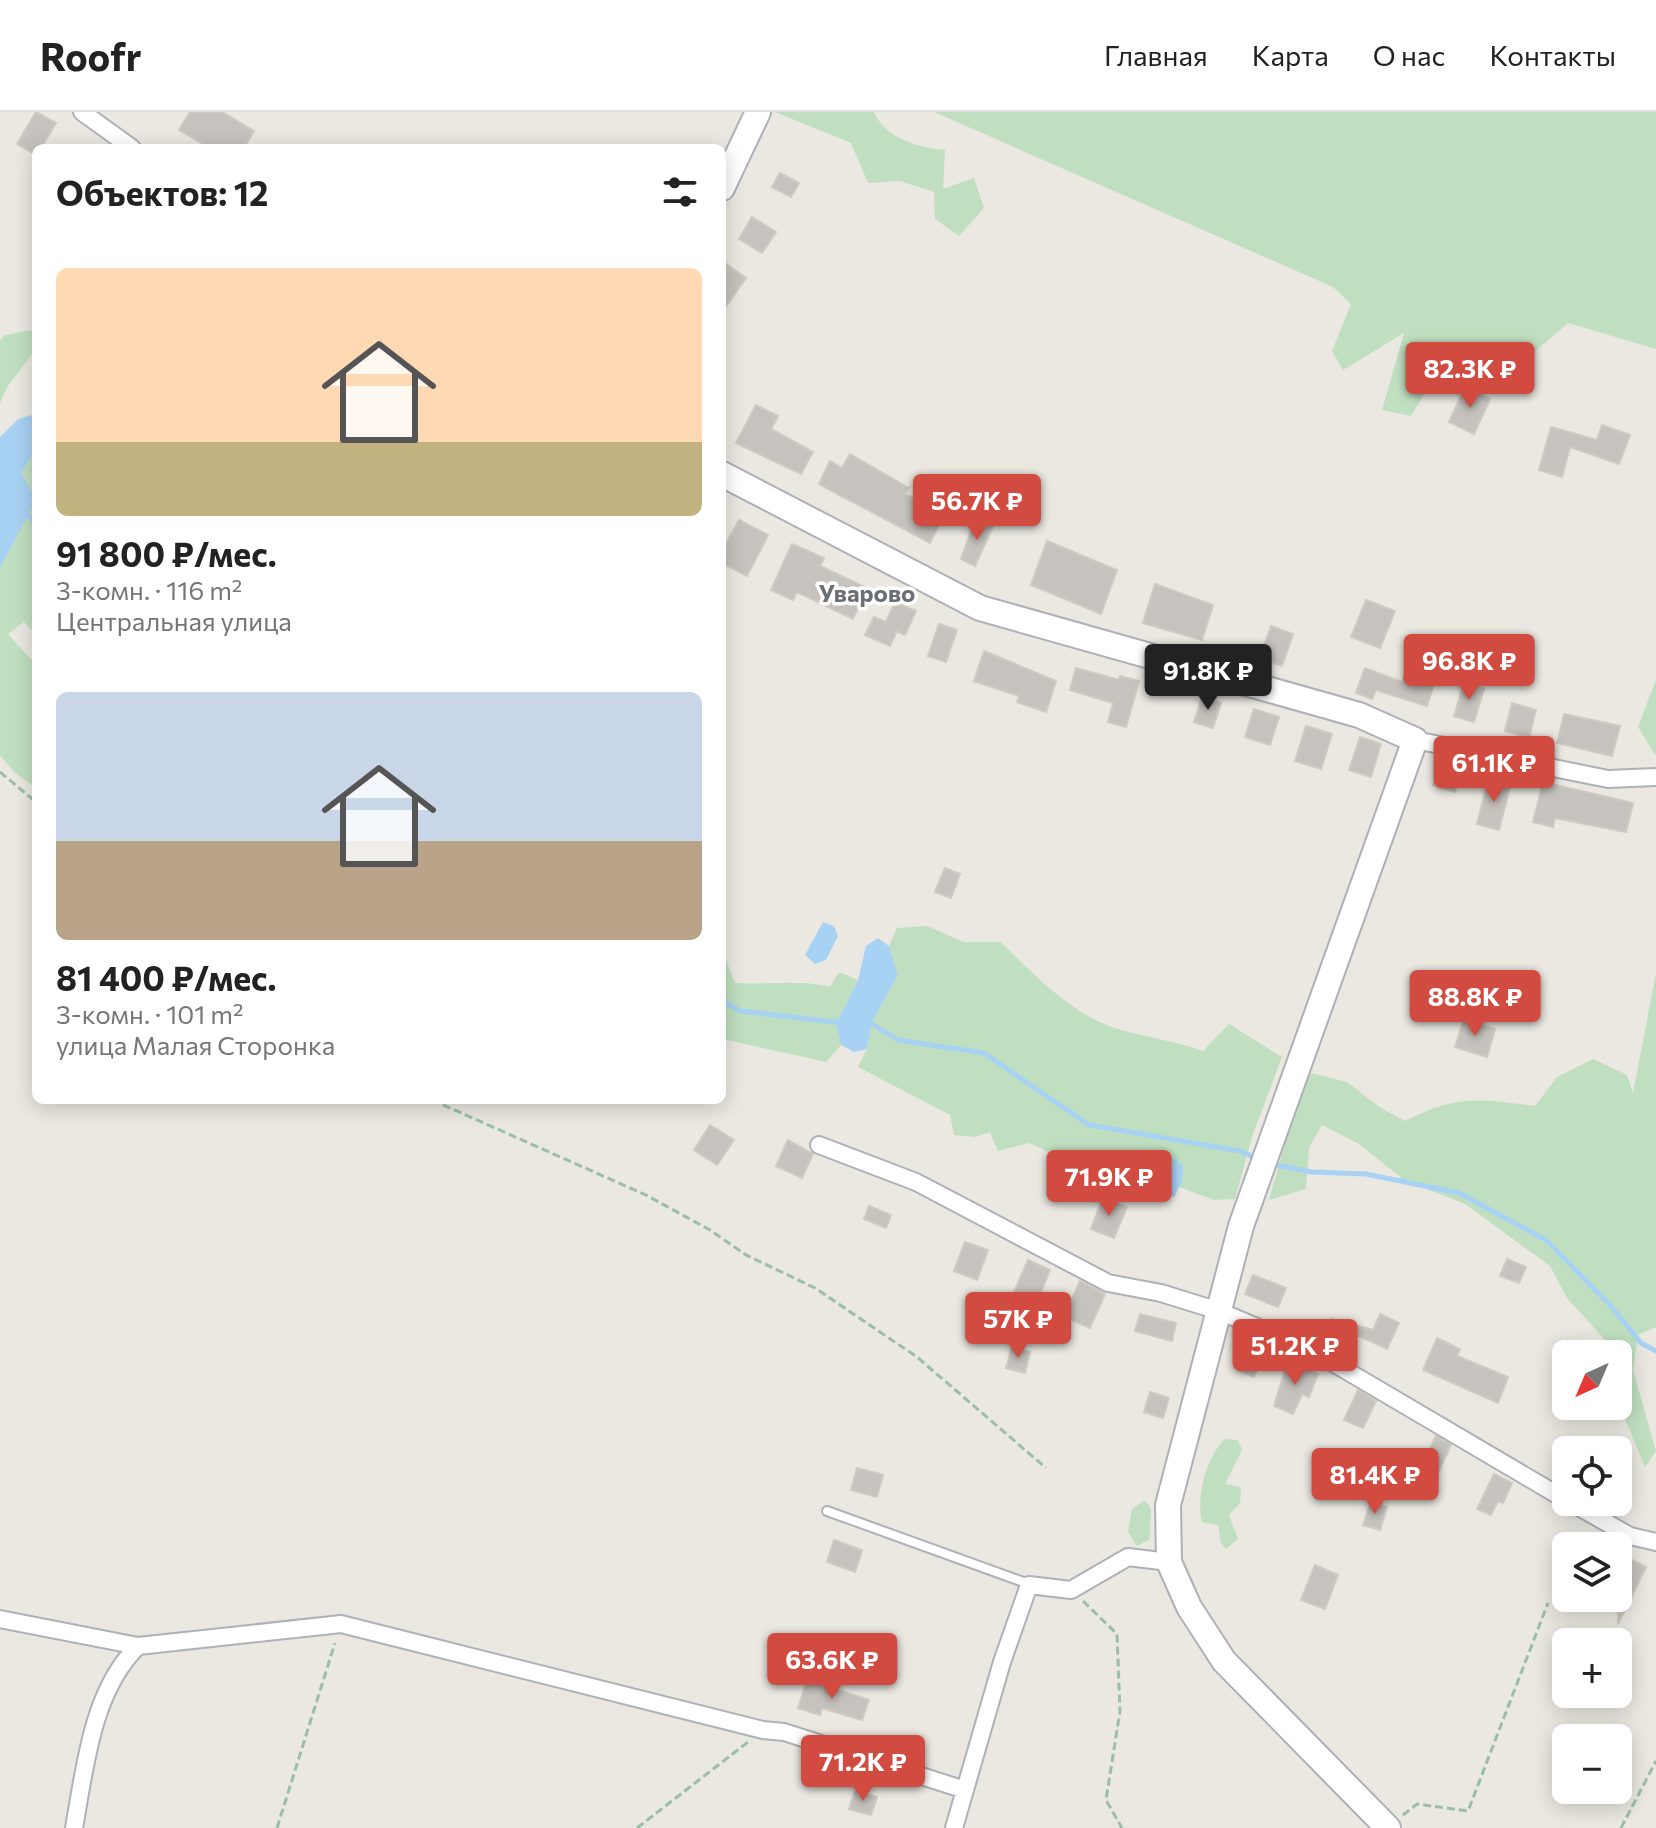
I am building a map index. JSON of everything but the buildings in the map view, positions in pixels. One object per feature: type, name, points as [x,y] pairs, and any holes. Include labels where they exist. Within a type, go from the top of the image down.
[{"type":"street","points":[[82,112],[126,144]]},
{"type":"street","points":[[726,180],[758,112]]},
{"type":"street","points":[[726,476],[980,608],[1359,715],[1415,740],[1608,779],[1656,777]]},
{"type":"street","points":[[1393,1824],[1224,1661],[1189,1607],[1169,1562],[1168,1505],[1241,1226],[1415,740]]},
{"type":"street","points":[[819,1145],[916,1182],[1108,1283],[1161,1293],[1219,1311],[1313,1351],[1552,1492]]},
{"type":"street","points":[[1595,1516],[1630,1536],[1656,1542]]},
{"type":"street","points":[[954,1828],[1002,1662],[1029,1585],[1071,1590],[1128,1557],[1169,1562]]},
{"type":"street","points":[[0,1619],[138,1646],[341,1624],[763,1730],[784,1732],[965,1790]]},
{"type":"street","points":[[74,1828],[100,1708],[123,1661],[138,1646]]},
{"type":"lane","points":[[827,1511],[1029,1585]]},
{"type":"path","points":[[0,772],[32,799]]},
{"type":"path","points":[[441,1104],[646,1195],[710,1230],[746,1255],[815,1288],[917,1357],[1046,1468]]},
{"type":"path","points":[[1071,1590],[1117,1634],[1120,1711],[1106,1800],[1122,1828]]},
{"type":"path","points":[[1393,1824],[1417,1804],[1468,1811],[1548,1603]]},
{"type":"path","points":[[277,1828],[341,1624]]},
{"type":"path","points":[[637,1828],[763,1730]]},
{"type":"path","points":[[1621,1828],[1656,1761]]},
{"type":"green space","points":[[775,112],[874,112],[894,135],[924,147],[945,150],[943,189],[974,178],[984,208],[959,236],[935,219],[934,192],[900,181],[868,183],[851,143]]},
{"type":"green space","points":[[934,112],[1656,112],[1656,349],[1568,323],[1507,376],[1464,349],[1451,350],[1411,416],[1382,410],[1404,333],[1343,370],[1332,351],[1351,304],[1333,287]]},
{"type":"green space","points":[[31,330],[32,354],[7,387],[0,403],[0,341],[5,335]]},
{"type":"green space","points":[[32,456],[32,494],[21,473]]},
{"type":"green space","points":[[32,506],[32,630],[24,622],[8,634],[32,661],[32,785],[13,771],[0,755],[0,568]]},
{"type":"green space","points":[[1656,680],[1656,756],[1638,727]]},
{"type":"green space","points":[[927,926],[964,942],[1001,942],[1073,1007],[1107,1025],[1203,1051],[1229,1024],[1282,1057],[1252,1137],[1235,1199],[1214,1200],[1179,1187],[1182,1182],[1123,1156],[1109,1172],[1093,1162],[1080,1178],[1061,1179],[1049,1152],[1029,1143],[998,1151],[990,1132],[975,1137],[954,1135],[950,1115],[858,1067],[867,1049],[872,1022],[898,975],[889,946],[897,928]]},
{"type":"green space","points":[[726,960],[735,983],[795,983],[830,987],[839,972],[858,980],[836,1024],[841,1045],[826,1062],[726,1040]]},
{"type":"green space","points":[[1656,973],[1656,1327],[1638,1335],[1633,1370],[1656,1451],[1645,1467],[1625,1420],[1632,1420],[1632,1340],[1605,1340],[1567,1298],[1550,1266],[1465,1204],[1404,1180],[1359,1144],[1322,1125],[1309,1148],[1306,1189],[1269,1200],[1298,1098],[1311,1073],[1347,1082],[1381,1108],[1405,1121],[1440,1106],[1469,1101],[1535,1106],[1557,1077],[1593,1059],[1627,1075],[1633,1093]]},
{"type":"green space","points":[[1225,1439],[1238,1440],[1242,1450],[1225,1484],[1241,1487],[1240,1503],[1229,1515],[1238,1539],[1226,1549],[1221,1543],[1218,1525],[1202,1522],[1200,1512],[1204,1478],[1213,1456]]},
{"type":"green space","points":[[1145,1500],[1151,1509],[1150,1539],[1137,1546],[1128,1532],[1132,1509]]},
{"type":"water","points":[[32,416],[32,456],[21,473],[32,493],[32,508],[0,568],[0,437],[17,420]]},
{"type":"water","points":[[823,922],[834,926],[838,936],[826,960],[815,964],[805,955]]},
{"type":"water","points":[[878,938],[889,946],[898,975],[872,1022],[867,1049],[854,1052],[841,1045],[836,1024],[858,980],[866,946]]},
{"type":"water","points":[[1168,1154],[1183,1165],[1182,1182],[1174,1197],[1120,1180],[1123,1156]]},
{"type":"waterway","points":[[27,514],[32,520]]},
{"type":"waterway","points":[[726,1003],[741,1011],[843,1023]]},
{"type":"waterway","points":[[869,1022],[898,1040],[984,1053],[1089,1125],[1240,1151],[1258,1159]]},
{"type":"waterway","points":[[1271,1164],[1312,1172],[1366,1174],[1459,1193],[1546,1240],[1611,1306],[1641,1343],[1656,1351]]},
{"type":"district","name":"Уварово","points":[[867,592]]}]
